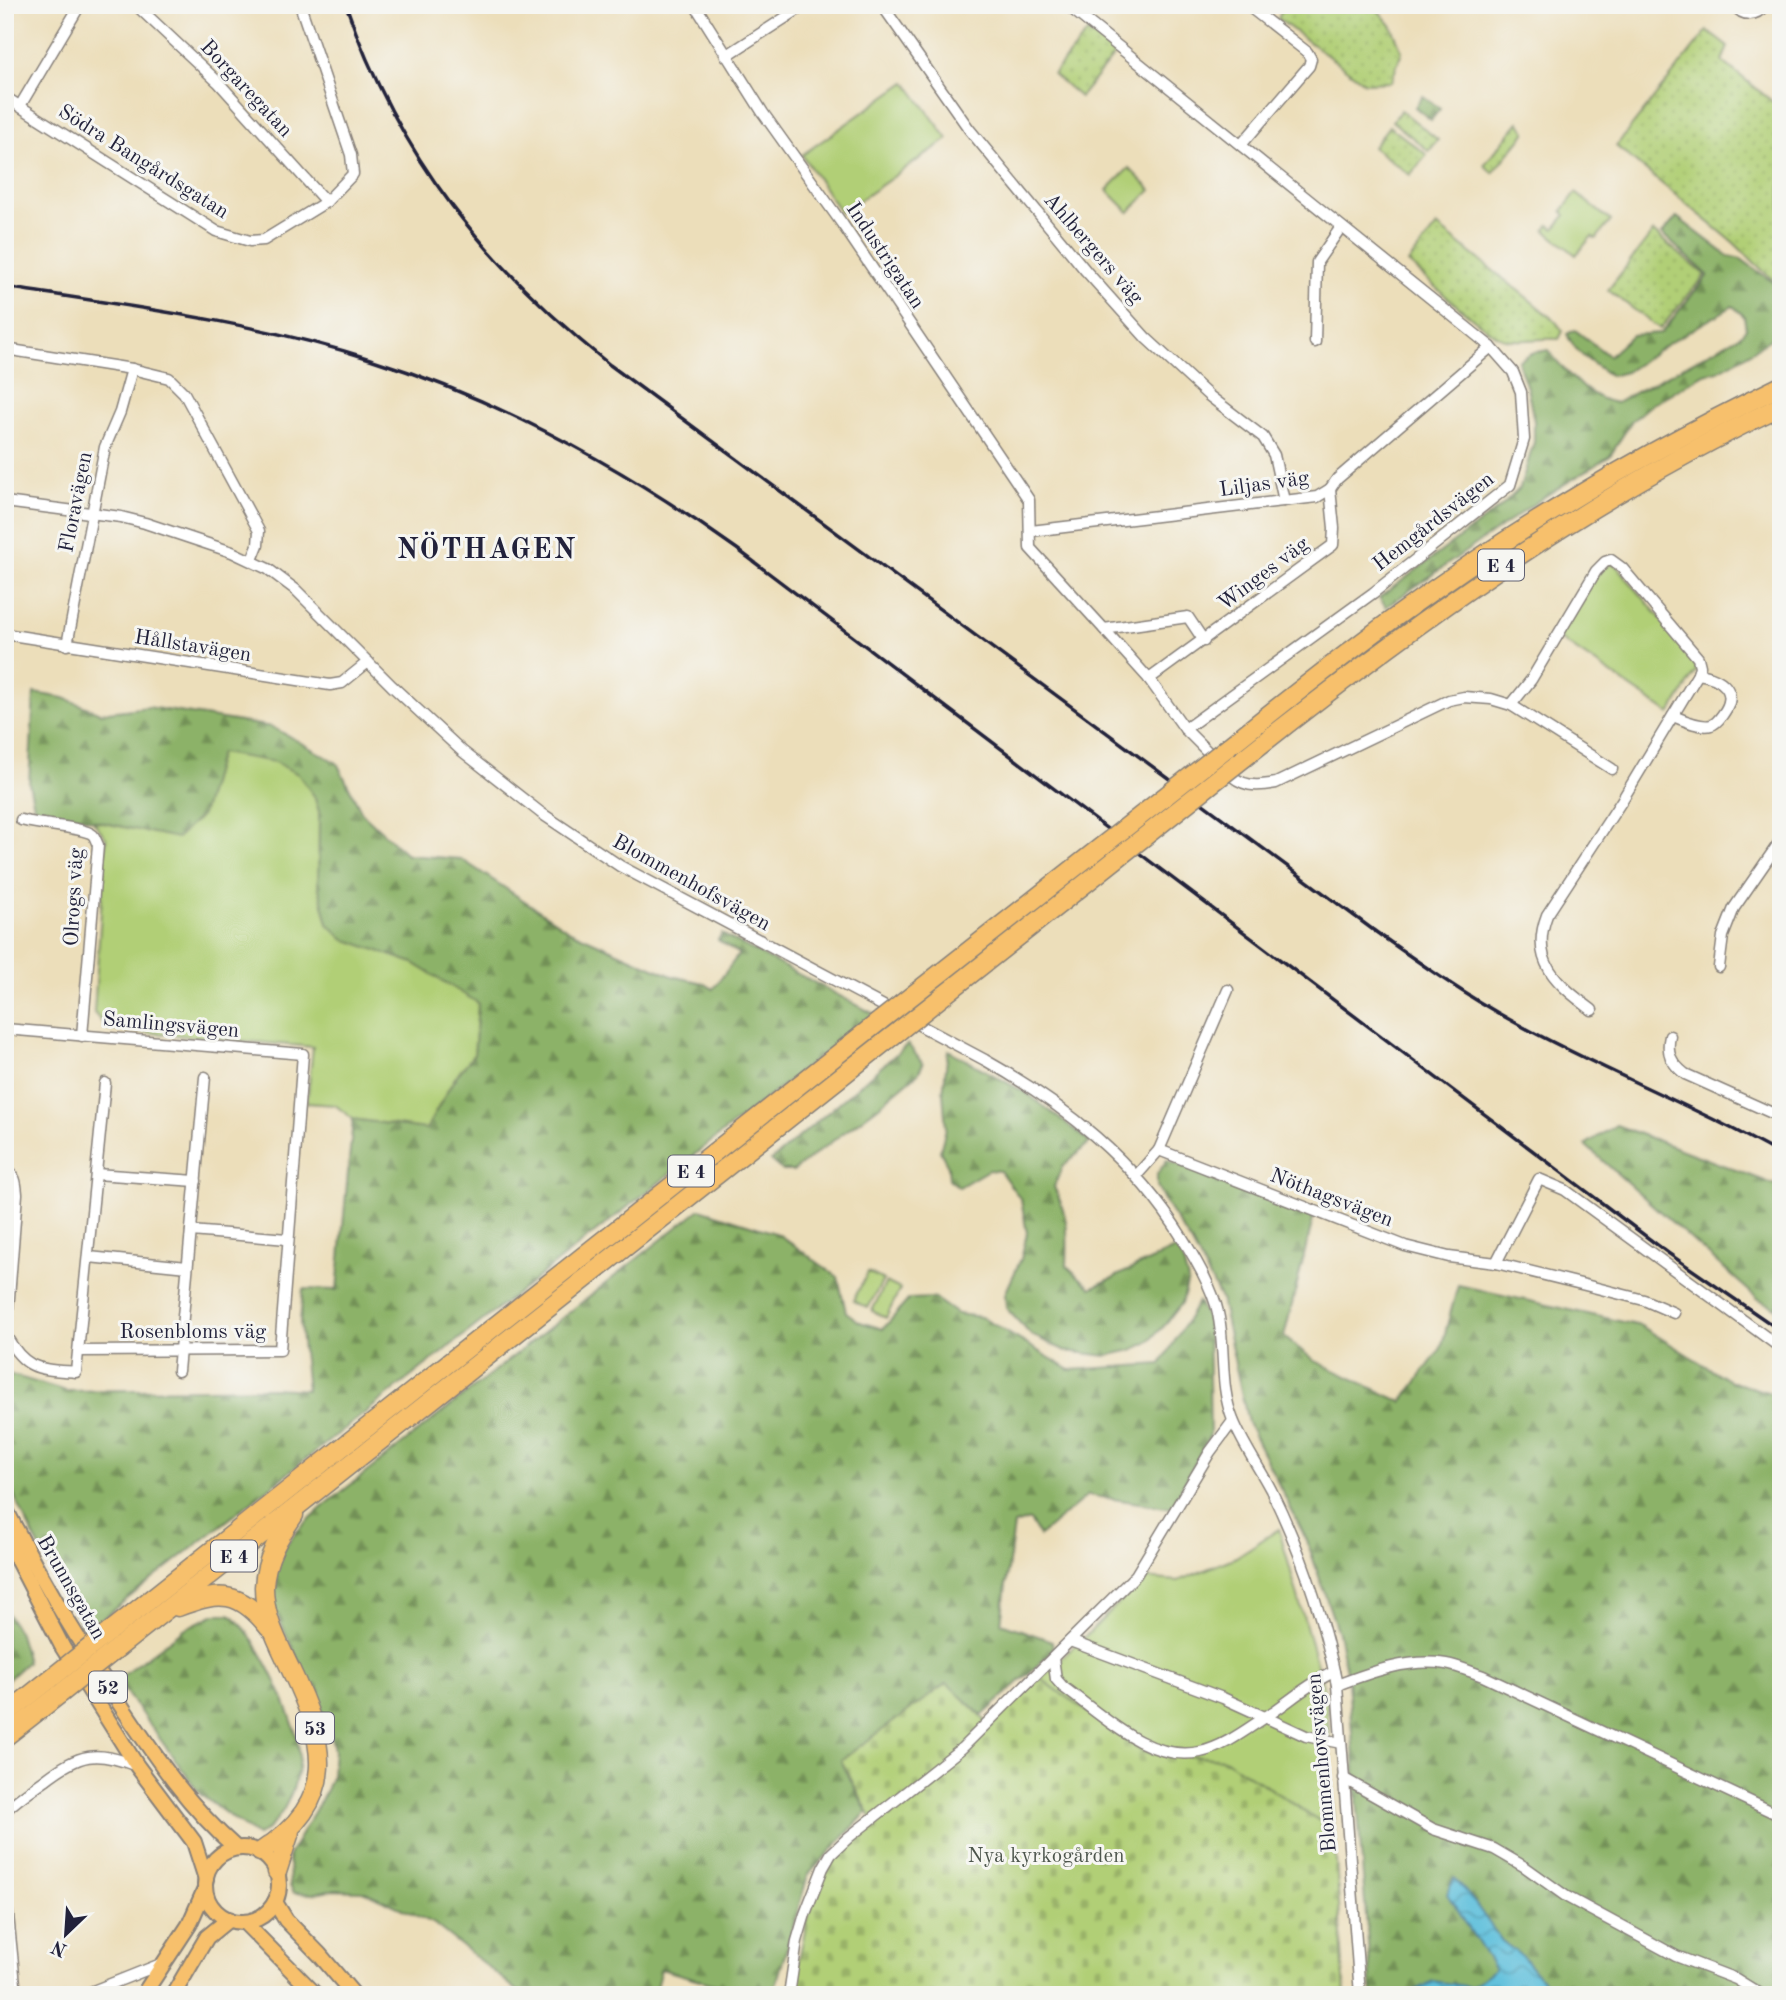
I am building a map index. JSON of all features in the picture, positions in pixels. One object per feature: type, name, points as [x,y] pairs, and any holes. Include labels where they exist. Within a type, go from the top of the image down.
[{"type":"highway","points":[[1711,420],[1781,374]]},
{"type":"highway","name":"E 4","points":[[5,1737],[55,1687],[881,1020],[1318,676],[1443,583],[1555,508],[1711,420],[1781,386]]},
{"type":"highway","name":"E 4","points":[[114,1640],[161,1613],[1331,689],[1493,570],[1620,490],[1781,406]]},
{"type":"highway","name":"53","points":[[277,1872],[293,1825],[311,1799],[319,1772],[320,1757],[311,1716],[273,1633],[264,1590],[268,1561],[280,1536],[307,1498]]},
{"type":"highway","points":[[161,1613],[208,1597],[227,1596],[248,1605],[273,1633]]},
{"type":"highway","name":"E 4","points":[[5,1714],[28,1696],[55,1687]]},
{"type":"highway","points":[[5,1706],[28,1696]]},
{"type":"highway","name":"53","points":[[260,1852],[293,1825]]},
{"type":"main road","name":"Brunnsgatan","points":[[5,1508],[77,1640],[141,1735],[188,1801],[236,1848]]},
{"type":"main road","name":"Brunnsgatan","points":[[5,1536],[63,1648],[137,1766],[194,1842],[205,1884]]},
{"type":"main road","points":[[143,1995],[189,1925],[210,1867],[218,1857],[236,1848],[249,1848],[260,1852],[269,1859],[277,1872],[279,1887],[275,1902],[262,1916],[244,1922],[229,1920],[207,1937],[173,1995]]},
{"type":"main road","name":"52","points":[[205,1884],[213,1908],[229,1920]]},
{"type":"main road","points":[[275,1902],[286,1920],[354,1995]]},
{"type":"main road","points":[[244,1922],[316,1995]]},
{"type":"street","points":[[20,106],[80,5]]},
{"type":"street","name":"Borgaregatan","points":[[136,5],[218,82],[326,202]]},
{"type":"street","name":"Södra Bangårdsgatan","points":[[5,97],[216,231],[250,241],[264,240],[326,202],[353,174],[351,155],[300,5]]},
{"type":"street","name":"Industrigatan","points":[[695,5],[726,56],[1029,500],[1031,531]]},
{"type":"street","points":[[726,56],[805,5]]},
{"type":"street","name":"Ahlbergers väg","points":[[882,5],[969,129],[1086,271],[1146,338],[1208,395],[1263,437],[1274,454],[1284,500]]},
{"type":"street","name":"Hemgårdsvägen","points":[[1067,5],[1491,347],[1513,372],[1521,391],[1524,439],[1510,485],[1373,593],[1185,729]]},
{"type":"street","points":[[1241,145],[1309,66],[1311,59],[1307,52],[1247,5]]},
{"type":"street","points":[[1734,5],[1738,11],[1751,15],[1759,12],[1765,5]]},
{"type":"street","points":[[1315,342],[1317,262],[1342,227]]},
{"type":"street","name":"Liljas väg","points":[[1031,531],[1317,497],[1330,489],[1337,479],[1491,347]]},
{"type":"street","points":[[5,349],[169,377],[184,393],[259,531],[258,545],[252,560]]},
{"type":"street","name":"Floravägen","points":[[67,645],[105,447],[120,412],[132,369]]},
{"type":"street","name":"Winges väg","points":[[1149,679],[1333,545],[1330,489]]},
{"type":"street","name":"Blommenhofsvägen","points":[[5,502],[145,523],[252,560],[268,569],[296,590],[462,751],[513,793],[575,838],[643,879],[1027,1084],[1080,1123],[1137,1175],[1182,1237],[1206,1279],[1221,1326],[1226,1398],[1233,1421]]},
{"type":"street","points":[[1031,531],[1030,548],[1149,679],[1185,729],[1241,783],[1254,787],[1276,783],[1449,700],[1464,698],[1491,699],[1511,705],[1612,769]]},
{"type":"street","points":[[1511,705],[1531,680],[1596,571],[1611,560],[1622,568],[1698,659],[1700,666],[1673,716],[1547,915],[1541,930],[1541,950],[1550,973],[1566,990],[1592,1010]]},
{"type":"street","points":[[1104,629],[1188,617],[1204,640]]},
{"type":"street","name":"Hållstavägen","points":[[5,634],[330,685],[342,684],[368,662]]},
{"type":"street","points":[[1673,716],[1704,726],[1711,725],[1717,722],[1728,707],[1729,694],[1722,683],[1711,676],[1698,674]]},
{"type":"street","name":"Olrogs väg","points":[[21,820],[37,825],[82,829],[92,834],[98,845],[82,1036]]},
{"type":"street","points":[[1719,967],[1723,936],[1734,908],[1781,840]]},
{"type":"street","points":[[1137,1175],[1159,1150],[1228,990]]},
{"type":"street","name":"Samlingsvägen","points":[[5,1029],[303,1055],[300,1085]]},
{"type":"street","points":[[1670,1036],[1669,1055],[1675,1066],[1685,1074],[1781,1117]]},
{"type":"street","points":[[178,1371],[205,1077]]},
{"type":"street","points":[[5,1169],[12,1172],[17,1194],[6,1336],[17,1355],[38,1369],[76,1372],[105,1083]]},
{"type":"street","name":"Rosenbloms väg","points":[[79,1351],[280,1350],[300,1085]]},
{"type":"street","name":"Nöthagsvägen","points":[[1159,1150],[1405,1246],[1449,1257],[1496,1263],[1644,1300],[1674,1313]]},
{"type":"street","points":[[96,1174],[195,1181]]},
{"type":"street","points":[[1496,1263],[1539,1179],[1566,1190],[1781,1348]]},
{"type":"street","points":[[191,1231],[287,1239]]},
{"type":"street","points":[[89,1257],[187,1267]]},
{"type":"street","points":[[789,1995],[797,1941],[805,1914],[831,1854],[849,1836],[962,1748],[1136,1576],[1210,1452],[1233,1421]]},
{"type":"street","name":"Blommenhovsvägen","points":[[1233,1421],[1291,1534],[1311,1586],[1337,1685],[1360,1995]]},
{"type":"street","points":[[1070,1642],[1266,1716],[1306,1736],[1341,1743]]},
{"type":"street","points":[[1053,1658],[1056,1679],[1063,1687],[1138,1741],[1182,1755],[1219,1746],[1312,1682],[1334,1672]]},
{"type":"street","points":[[1337,1685],[1390,1667],[1419,1663],[1446,1664],[1483,1676],[1781,1816]]},
{"type":"street","points":[[5,1811],[65,1765],[86,1756],[108,1757],[137,1766]]},
{"type":"street","points":[[1343,1778],[1433,1829],[1494,1849],[1567,1897],[1676,1956],[1736,1979],[1762,1995]]},
{"type":"street","points":[[5,1885],[14,1995]]},
{"type":"street","points":[[83,1995],[161,1964]]},
{"type":"green space","points":[[1284,5],[1375,7],[1391,25],[1402,51],[1391,82],[1365,83],[1278,19]]},
{"type":"green space","points":[[1707,31],[1728,47],[1722,61],[1778,106],[1781,104],[1781,288],[1733,242],[1616,146]]},
{"type":"green space","points":[[1088,32],[1115,54],[1080,97],[1053,74]]},
{"type":"green space","points":[[906,82],[948,139],[841,213],[802,155]]},
{"type":"green space","points":[[1423,96],[1440,109],[1431,120],[1415,107]]},
{"type":"green space","points":[[1401,110],[1438,140],[1429,151],[1392,121]]},
{"type":"green space","points":[[1519,122],[1526,132],[1493,173],[1484,165]]},
{"type":"green space","points":[[1389,126],[1427,155],[1410,175],[1373,147]]},
{"type":"green space","points":[[1129,168],[1151,190],[1129,212],[1107,190]]},
{"type":"green space","points":[[1576,193],[1611,221],[1596,239],[1592,236],[1576,255],[1545,230],[1549,225],[1554,229],[1566,215],[1562,211]]},
{"type":"green space","points":[[1677,217],[1728,256],[1741,259],[1781,288],[1781,332],[1743,357],[1718,371],[1704,374],[1651,405],[1631,422],[1610,456],[1544,497],[1386,607],[1379,598],[1502,506],[1520,488],[1534,442],[1534,421],[1518,361],[1532,353],[1548,350],[1587,390],[1616,403],[1740,336],[1746,329],[1744,316],[1733,306],[1669,343],[1626,372],[1611,376],[1586,358],[1570,341],[1567,334],[1575,330],[1609,356],[1632,335],[1661,333],[1708,275],[1662,234]]},
{"type":"green space","points":[[1437,226],[1556,322],[1563,331],[1559,339],[1512,340],[1497,336],[1408,263]]},
{"type":"green space","points":[[1653,232],[1705,275],[1660,329],[1608,290]]},
{"type":"green space","points":[[1614,563],[1695,659],[1697,670],[1670,714],[1557,637],[1589,584]]},
{"type":"green space","points":[[34,693],[64,698],[100,713],[148,707],[272,727],[337,763],[362,813],[407,855],[461,859],[570,931],[672,976],[703,983],[713,989],[739,954],[718,940],[722,934],[874,1014],[85,1632],[5,1477],[5,1373],[66,1391],[273,1388],[307,1390],[300,1322],[303,1289],[337,1290],[353,1119],[426,1129],[454,1079],[474,1054],[478,1004],[413,963],[343,939],[328,924],[318,885],[319,812],[314,796],[298,774],[220,753],[202,815],[177,839],[65,814],[35,811],[29,783]]},
{"type":"green space","points":[[220,753],[275,762],[298,774],[314,796],[319,812],[318,885],[328,924],[343,939],[413,963],[478,1003],[474,1054],[454,1079],[426,1129],[353,1119],[335,1105],[307,1103],[313,1047],[108,1029],[94,1013],[106,838],[93,821],[177,838],[202,815]]},
{"type":"green space","points":[[908,1044],[923,1064],[918,1073],[793,1171],[783,1171],[771,1161]]},
{"type":"green space","points":[[948,1050],[1028,1094],[1090,1142],[1062,1167],[1054,1187],[1066,1225],[1067,1266],[1091,1288],[1179,1247],[1188,1280],[1182,1303],[1147,1343],[1132,1350],[1106,1356],[1066,1351],[1031,1335],[1006,1308],[1005,1294],[1021,1259],[1027,1233],[1021,1200],[1000,1171],[988,1170],[959,1187],[949,1179],[948,1166],[940,1151],[946,1128],[943,1093]]},
{"type":"green space","points":[[1616,1125],[1781,1187],[1781,1311],[1757,1298],[1585,1145]]},
{"type":"green space","points":[[1167,1160],[1314,1215],[1284,1337],[1315,1361],[1402,1402],[1441,1348],[1458,1285],[1641,1326],[1730,1381],[1781,1396],[1781,1995],[1372,1995],[1348,1681],[1338,1633],[1307,1541],[1248,1423],[1221,1299],[1157,1186],[1157,1174]]},
{"type":"green space","points":[[700,1209],[778,1234],[838,1277],[846,1312],[860,1322],[883,1329],[909,1299],[934,1298],[957,1314],[981,1317],[1070,1370],[1161,1364],[1198,1302],[1208,1320],[1210,1435],[1171,1508],[1088,1495],[1039,1536],[1030,1520],[1014,1525],[1001,1623],[1052,1641],[1053,1651],[982,1716],[947,1684],[841,1760],[867,1812],[808,1875],[773,1995],[752,1995],[661,1969],[654,1995],[523,1995],[433,1923],[363,1891],[294,1893],[290,1886],[289,1855],[324,1795],[332,1775],[334,1750],[329,1725],[276,1613],[273,1579],[276,1565],[290,1540],[325,1505]]},
{"type":"green space","points":[[868,1272],[883,1280],[868,1308],[853,1301]]},
{"type":"green space","points":[[886,1282],[900,1289],[886,1318],[872,1311]]},
{"type":"green space","points":[[1279,1529],[1327,1701],[1334,1830],[1224,1759],[1143,1752],[1040,1678],[1143,1578],[1178,1581],[1236,1557]]},
{"type":"green space","points":[[5,1609],[19,1634],[27,1662],[5,1682]]},
{"type":"green space","points":[[215,1614],[233,1616],[254,1642],[286,1704],[298,1743],[298,1768],[292,1791],[274,1822],[257,1836],[201,1795],[117,1680],[184,1629]]},
{"type":"green space","name":"Nya kyrkogården","points":[[1040,1678],[1143,1752],[1224,1759],[1334,1830],[1345,1995],[793,1995],[807,1922],[819,1886],[837,1854],[873,1821],[841,1760],[947,1683],[991,1726]]},
{"type":"water","points":[[1454,1878],[1502,1941],[1524,1958],[1544,1982],[1548,1995],[1521,1995],[1521,1988],[1512,1995],[1411,1993],[1433,1981],[1471,1987],[1495,1969],[1447,1894]]},
{"type":"railway","points":[[346,5],[367,60],[392,111],[420,160],[451,205],[486,248],[524,288],[610,365],[1376,932],[1444,979],[1496,1012],[1547,1039],[1781,1155]]},
{"type":"railway","points":[[5,287],[235,325],[280,334],[370,359],[468,395],[515,416],[606,464],[737,549],[1668,1253],[1781,1331]]},
{"type":"district","name":"NÖTHAGEN","points":[[487,548]]}]
